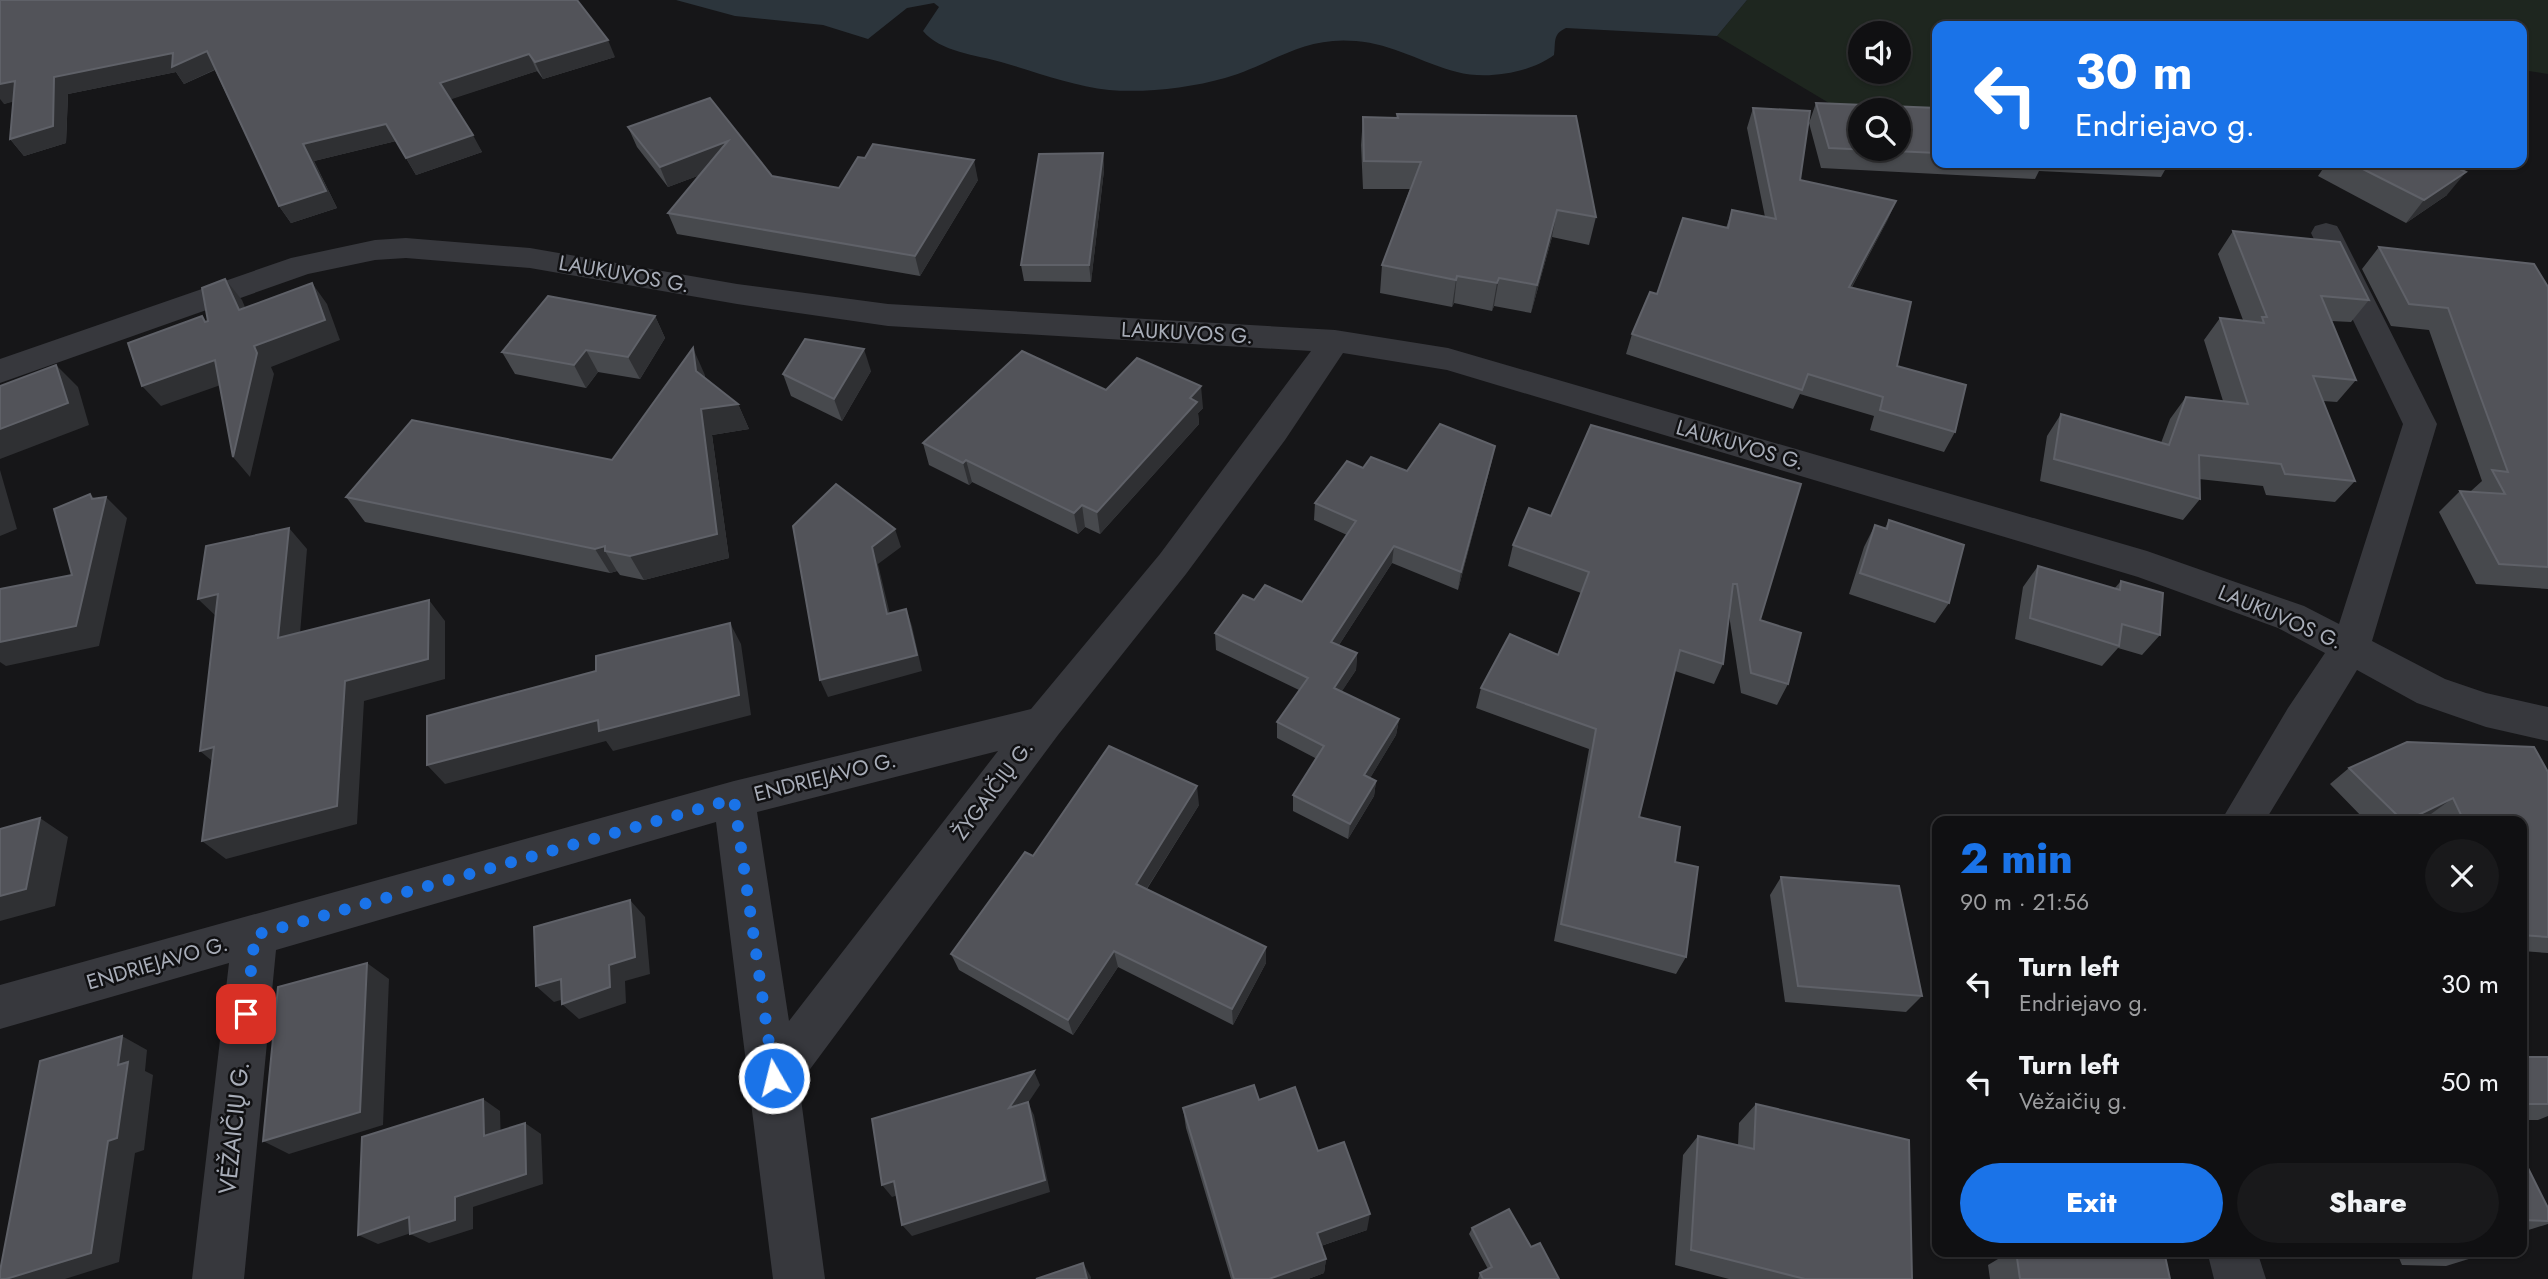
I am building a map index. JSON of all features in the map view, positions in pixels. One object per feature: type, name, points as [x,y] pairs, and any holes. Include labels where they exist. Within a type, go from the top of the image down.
[{"type":"street","name":"LAUKUVOS G.","points":[[2245,816],[2302,720],[2351,648],[2420,424],[2326,233]]},
{"type":"street","name":"LAUKUVOS G.","points":[[0,370],[302,265],[375,250],[406,248],[530,258],[737,294],[888,315],[1335,341],[1448,359],[2135,562],[2291,617],[2431,691],[2486,710],[2548,724]]},
{"type":"street","name":"ŽYGAIČIŲ G.","points":[[774,1078],[1044,723],[1182,552],[1273,431],[1335,341]]},
{"type":"street","name":"ENDRIEJAVO G.","points":[[0,1007],[734,799],[1044,723]]},
{"type":"street","points":[[734,799],[774,1078],[799,1279]]},
{"type":"street","name":"VĖŽAIČIŲ G.","points":[[219,1279],[255,935]]},
{"type":"street","points":[[2234,1257],[2240,1279]]},
{"type":"shaded area","points":[[676,0],[1747,0],[1717,36],[1566,28],[1557,36],[1554,55],[1533,66],[1494,75],[1457,72],[1370,43],[1337,41],[1303,47],[1211,82],[1137,91],[1082,85],[939,44],[923,31],[939,7],[934,3],[907,8],[868,39],[823,25],[735,16]]},
{"type":"shaded area","points":[[1747,0],[2548,0],[2548,74],[2527,71],[2527,21],[1932,21],[1932,110],[1911,111],[1911,98],[1848,98],[1848,112],[1717,36]]},
{"type":"building","points":[[0,0],[577,0],[608,40],[535,62],[529,54],[440,83],[473,135],[406,158],[386,124],[303,144],[326,191],[279,206],[207,51],[172,67],[173,53],[54,77],[53,126],[10,139],[15,81],[0,84]]},
{"type":"building","points":[[710,98],[772,176],[839,188],[858,157],[865,158],[873,144],[974,160],[915,256],[668,213],[728,141],[660,167],[628,127]]},
{"type":"building","points":[[1816,103],[1848,104],[1848,149],[1829,148]]},
{"type":"building","points":[[1911,107],[1932,108],[1932,153],[1911,152]]},
{"type":"building","points":[[1753,108],[1810,111],[1800,180],[1896,201],[1849,287],[1911,302],[1897,366],[1966,385],[1955,432],[1880,410],[1883,397],[1808,374],[1802,390],[1632,334],[1650,292],[1657,294],[1683,218],[1728,228],[1732,210],[1776,219]]},
{"type":"building","points":[[1397,114],[1576,116],[1596,217],[1557,210],[1537,285],[1499,278],[1497,283],[1457,276],[1456,280],[1382,265],[1421,162],[1364,161],[1363,117],[1398,118]]},
{"type":"building","points":[[1103,153],[1089,265],[1021,265],[1039,154]]},
{"type":"building","points":[[2361,168],[2458,168],[2466,172],[2424,200]]},
{"type":"building","points":[[2233,231],[2340,242],[2369,300],[2321,296],[2356,380],[2313,376],[2355,481],[2285,474],[2281,464],[2199,455],[2200,499],[2054,459],[2061,414],[2169,445],[2186,397],[2248,404],[2220,318],[2264,323],[2262,317],[2267,317]]},
{"type":"building","points":[[2379,247],[2534,264],[2548,287],[2548,567],[2499,564],[2460,491],[2505,494],[2492,470],[2508,472],[2448,308],[2409,304]]},
{"type":"building","points":[[225,279],[239,310],[312,283],[325,320],[254,346],[257,353],[233,457],[215,360],[142,386],[128,343],[202,316],[205,322],[208,321],[202,288]]},
{"type":"building","points":[[548,296],[655,316],[628,357],[586,350],[574,365],[502,352]]},
{"type":"building","points":[[805,339],[864,349],[834,399],[783,374]]},
{"type":"building","points":[[693,348],[696,371],[738,404],[701,409],[717,534],[630,556],[605,551],[605,546],[595,549],[346,497],[412,420],[612,460]]},
{"type":"building","points":[[1022,351],[1106,390],[1137,358],[1201,386],[1190,398],[1197,402],[1097,512],[1082,505],[1074,513],[966,460],[963,463],[923,443]]},
{"type":"building","points":[[56,365],[68,403],[0,429],[0,386]]},
{"type":"building","points":[[1440,424],[1495,446],[1461,572],[1394,546],[1331,642],[1357,653],[1334,688],[1399,719],[1364,775],[1376,781],[1350,824],[1293,795],[1324,746],[1277,722],[1308,678],[1215,633],[1243,595],[1254,600],[1265,585],[1302,602],[1356,521],[1315,503],[1347,461],[1363,468],[1371,457],[1407,471]]},
{"type":"building","points":[[1591,425],[1801,484],[1760,620],[1801,633],[1788,684],[1751,673],[1737,584],[1733,584],[1723,664],[1680,650],[1639,817],[1680,827],[1675,862],[1698,867],[1686,957],[1561,924],[1596,729],[1481,688],[1510,634],[1558,655],[1589,572],[1513,545],[1529,508],[1551,516]]},
{"type":"building","points":[[836,484],[895,529],[872,547],[887,614],[906,609],[917,655],[820,680],[793,526]]},
{"type":"building","points":[[90,494],[92,499],[106,497],[76,626],[0,642],[0,589],[72,575],[54,509]]},
{"type":"building","points":[[1889,520],[1964,545],[1949,603],[1860,573],[1875,525],[1887,529]]},
{"type":"building","points":[[289,528],[278,638],[429,600],[428,659],[345,681],[337,806],[202,841],[214,747],[200,751],[218,594],[198,599],[206,546]]},
{"type":"building","points":[[2038,566],[2120,590],[2121,581],[2163,593],[2160,635],[2122,624],[2119,646],[2030,618]]},
{"type":"building","points":[[730,623],[739,695],[599,731],[598,720],[427,765],[427,716],[596,671],[596,656]]},
{"type":"building","points":[[2407,742],[2534,747],[2548,772],[2548,937],[2527,935],[2527,816],[2462,816],[2453,798],[2416,816],[2398,816],[2349,768]]},
{"type":"building","points":[[1109,746],[1197,786],[1136,884],[1266,947],[1232,1009],[1114,951],[1068,1020],[951,954],[1025,852],[1033,856]]},
{"type":"building","points":[[40,818],[26,889],[0,896],[0,829]]},
{"type":"building","points":[[1781,877],[1899,886],[1922,996],[1798,986]]},
{"type":"building","points":[[630,900],[635,957],[609,965],[610,987],[562,1004],[561,979],[536,986],[534,927]]},
{"type":"building","points":[[367,963],[360,1112],[263,1141],[278,987]]},
{"type":"building","points":[[122,1036],[118,1065],[128,1062],[117,1138],[108,1141],[91,1253],[0,1279],[40,1061]]},
{"type":"building","points":[[2527,1057],[2548,1057],[2548,1104],[2527,1104]]},
{"type":"building","points":[[1034,1071],[1009,1108],[1028,1102],[1045,1180],[902,1225],[894,1181],[882,1185],[872,1119]]},
{"type":"building","points":[[1254,1085],[1259,1100],[1295,1087],[1318,1151],[1344,1142],[1370,1214],[1317,1233],[1326,1259],[1269,1279],[1234,1279],[1183,1108]]},
{"type":"building","points":[[483,1099],[484,1136],[525,1123],[526,1174],[455,1197],[455,1220],[410,1234],[409,1217],[358,1235],[362,1137]]},
{"type":"building","points":[[1756,1104],[1909,1140],[1912,1279],[1805,1279],[1691,1250],[1698,1136],[1754,1149]]},
{"type":"building","points":[[2527,1166],[2548,1208],[2548,1221],[2527,1220]]},
{"type":"building","points":[[1509,1209],[1531,1247],[1540,1243],[1559,1279],[1483,1279],[1480,1273],[1492,1267],[1472,1228]]},
{"type":"building","points":[[2017,1257],[2165,1257],[2170,1279],[2020,1279]]},
{"type":"building","points":[[1083,1263],[1087,1279],[1036,1279]]},
{"type":"route","points":[[246,1014],[255,935],[734,799],[774,1078]]}]
